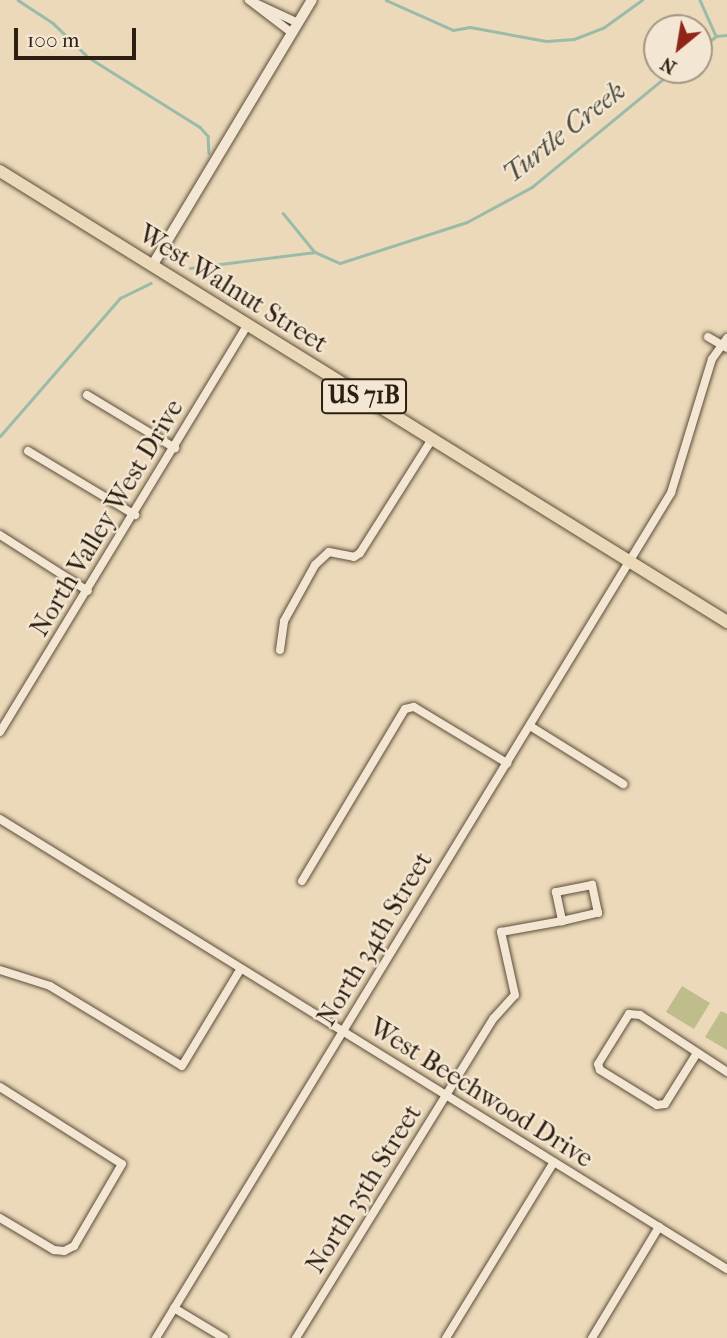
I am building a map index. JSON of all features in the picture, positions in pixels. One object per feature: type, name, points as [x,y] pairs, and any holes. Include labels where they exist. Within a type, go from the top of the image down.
[{"type":"main road","name":"West Walnut Street","points":[[0,171],[727,622]]},
{"type":"street","points":[[249,0],[295,28]]},
{"type":"street","points":[[152,266],[312,0]]},
{"type":"street","name":"North Valley West Drive","points":[[0,732],[135,515],[248,324]]},
{"type":"street","points":[[708,337],[725,344]]},
{"type":"street","name":"North 34th Street","points":[[156,1338],[671,493],[693,415],[725,344]]},
{"type":"street","points":[[87,395],[175,448]]},
{"type":"street","points":[[280,650],[284,621],[315,565],[329,551],[354,557],[360,553],[432,439]]},
{"type":"street","points":[[28,451],[135,515]]},
{"type":"street","points":[[0,536],[88,591]]},
{"type":"street","points":[[302,881],[405,709],[422,712],[507,763]]},
{"type":"street","points":[[530,726],[623,784]]},
{"type":"street","name":"West Beechwood Drive","points":[[0,819],[727,1269]]},
{"type":"street","name":"North 35th Street","points":[[296,1338],[494,1018],[515,995],[501,932],[562,921],[598,913],[592,885],[556,892],[562,921]]},
{"type":"street","points":[[0,970],[50,986],[182,1066],[240,970]]},
{"type":"street","points":[[697,1053],[665,1104],[657,1105],[600,1070],[598,1064],[629,1014],[640,1015],[727,1072]]},
{"type":"street","points":[[0,1087],[122,1164],[74,1245],[64,1251],[0,1218]]},
{"type":"street","points":[[446,1338],[554,1163]]},
{"type":"street","points":[[592,1338],[659,1227]]},
{"type":"street","points":[[174,1308],[224,1338]]},
{"type":"shaded area","points":[[682,986],[710,1003],[694,1029],[666,1012]]},
{"type":"shaded area","points":[[721,1011],[727,1014],[727,1050],[705,1037]]},
{"type":"waterway","points":[[18,0],[53,23],[88,57],[200,127],[208,136],[209,153]]},
{"type":"waterway","points":[[386,0],[453,30],[470,27],[546,41],[574,39],[603,28],[642,0]]},
{"type":"waterway","points":[[700,0],[716,36]]},
{"type":"waterway","name":"Turtle Creek","points":[[713,38],[727,35]]},
{"type":"waterway","name":"Turtle Creek","points":[[190,268],[315,252],[340,263],[467,222],[532,187],[657,84]]},
{"type":"waterway","points":[[283,213],[314,251]]},
{"type":"waterway","name":"Turtle Creek","points":[[0,436],[120,298],[151,283]]}]
